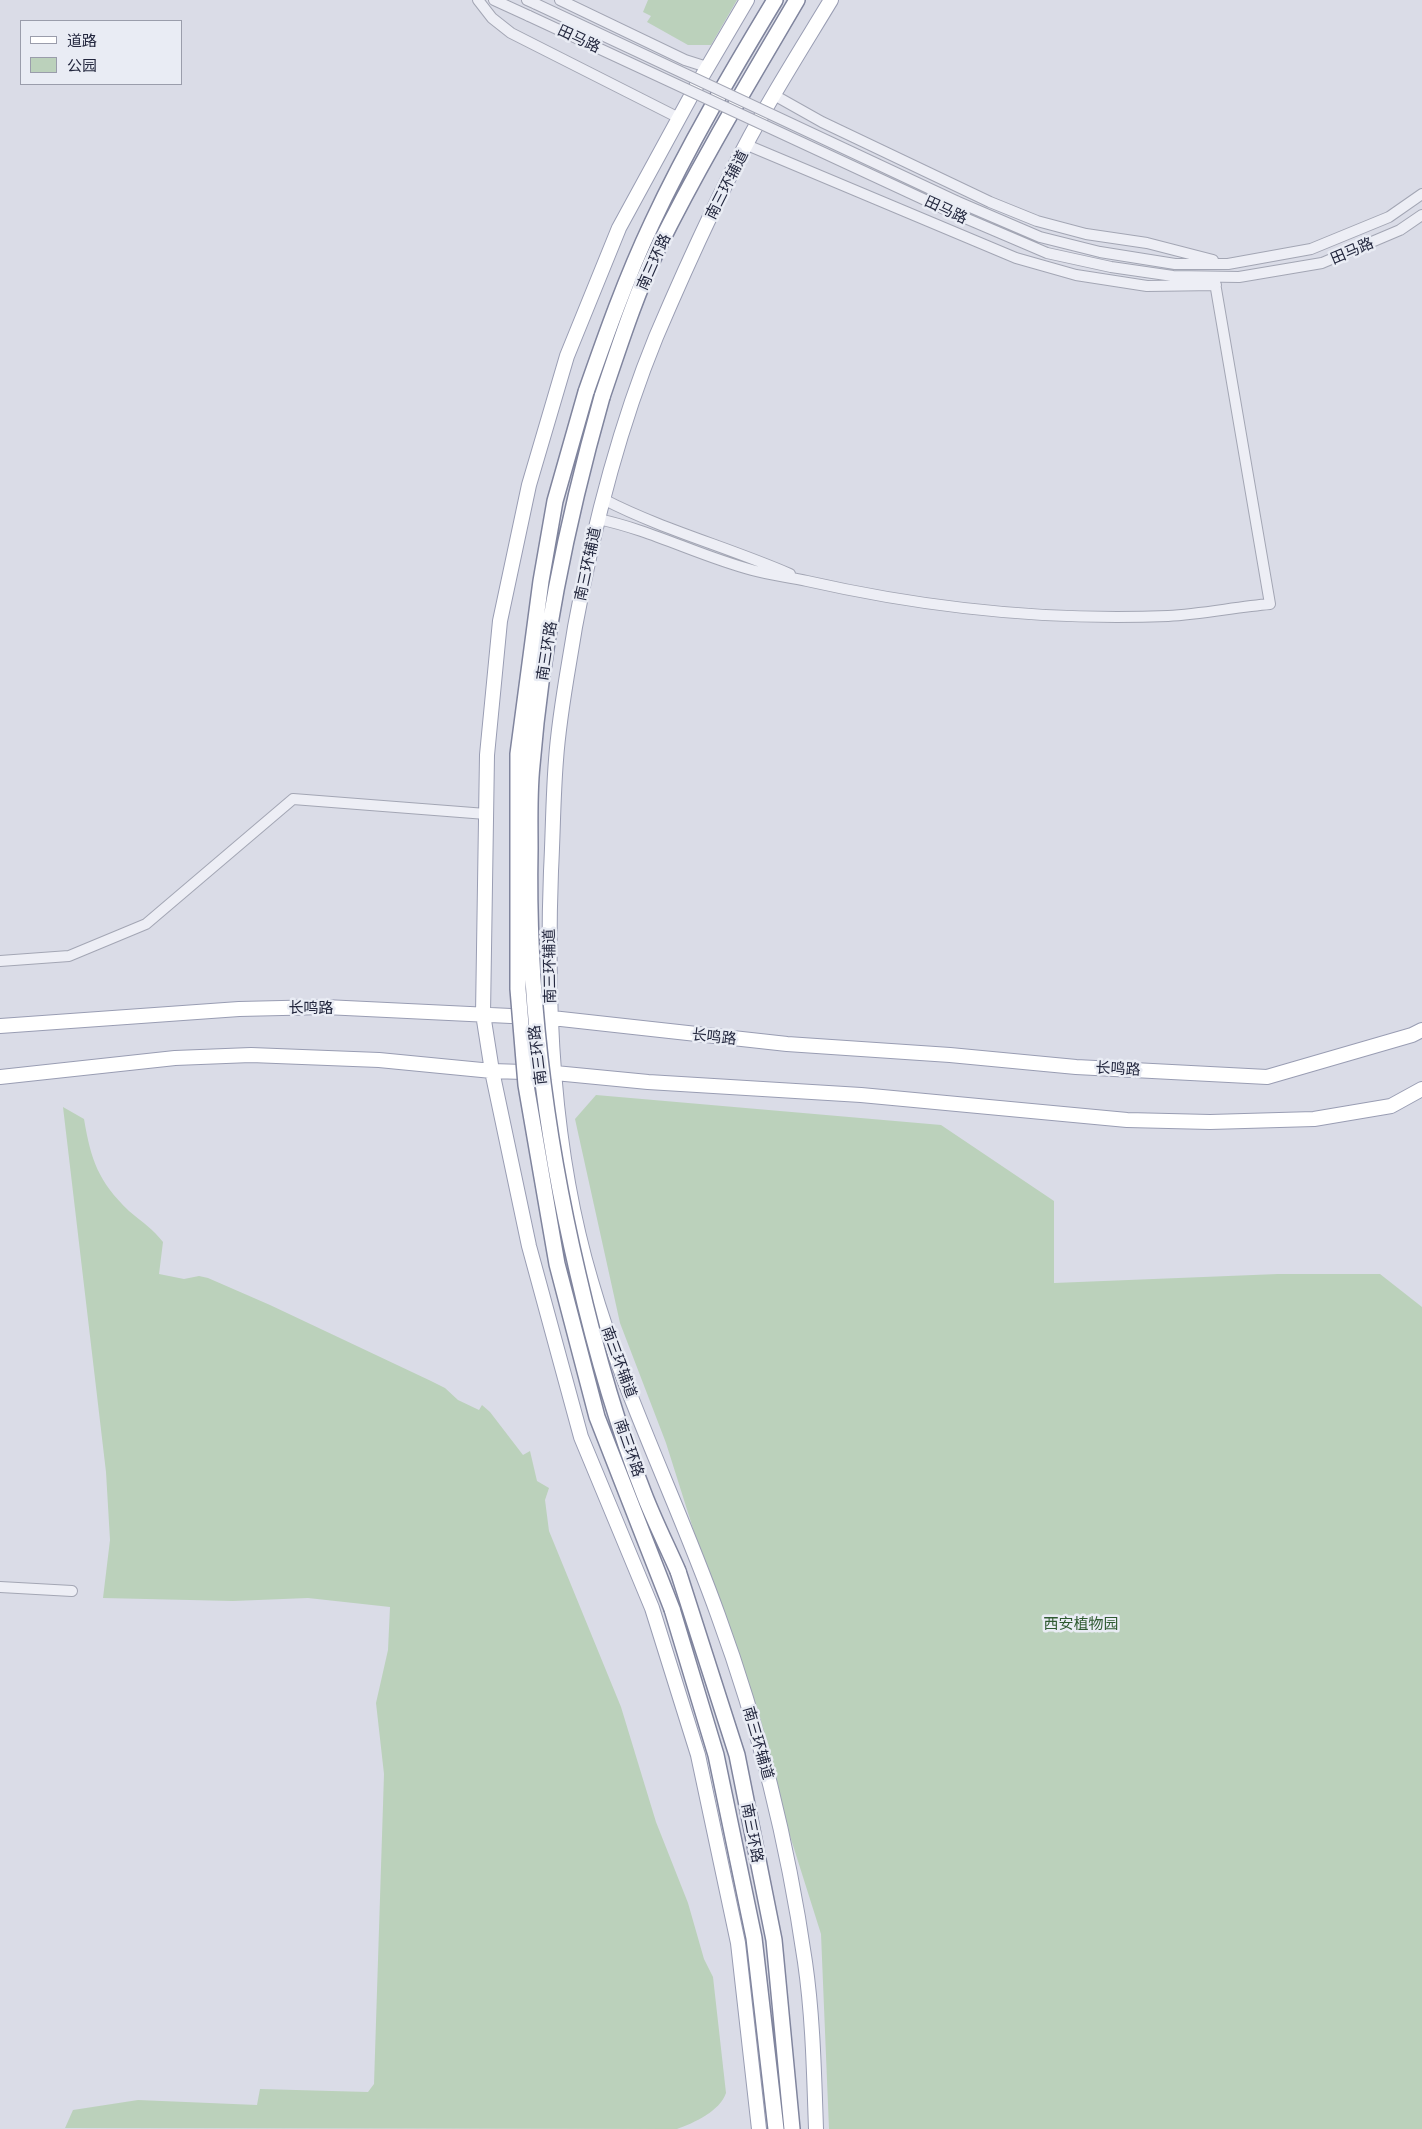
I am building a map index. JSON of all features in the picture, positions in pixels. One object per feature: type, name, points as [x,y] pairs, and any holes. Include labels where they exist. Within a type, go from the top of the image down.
[{"type":"highway","name":"南三环路","points":[[774,0],[716,99],[652,222],[615,308],[586,392],[555,501],[518,754],[518,989],[526,1086],[557,1264],[597,1417],[672,1609],[716,1755],[754,1938],[776,2129]]},
{"type":"highway","name":"南三环路","points":[[792,2129],[774,1940],[737,1755],[678,1571],[643,1493],[595,1350],[562,1206],[549,1134],[534,1020],[528,907],[531,769],[535,730],[549,634],[579,480],[602,398],[630,317],[658,250],[704,159],[797,0]]},
{"type":"main road","points":[[747,0],[707,68],[619,228],[567,356],[529,485],[500,621],[487,755],[483,1014],[492,1071],[529,1246],[581,1437],[652,1608],[698,1755],[738,1943],[759,2129]]},
{"type":"main road","name":"南三环辅道","points":[[816,2129],[806,1967],[786,1852],[770,1783],[718,1615],[635,1406],[591,1282],[574,1212],[563,1146],[555,1073],[549,926],[556,759],[565,687],[598,519],[630,408],[655,340],[710,216],[774,95],[831,0]]},
{"type":"main road","name":"长鸣路","points":[[0,1026],[258,1009],[325,1008],[483,1014],[552,1018],[787,1044],[950,1055],[1076,1067],[1267,1077],[1412,1035],[1422,1030]]},
{"type":"main road","points":[[0,1076],[175,1058],[251,1056],[379,1060],[492,1071],[555,1073],[648,1082],[871,1096],[1127,1120],[1210,1122],[1314,1119],[1391,1106],[1422,1089]]},
{"type":"street","points":[[478,0],[492,18],[511,33],[679,118]]},
{"type":"street","name":"田马路","points":[[494,0],[988,230],[1047,253],[1111,267],[1215,281],[1322,263],[1400,230],[1422,215]]},
{"type":"street","points":[[560,0],[685,60],[707,68]]},
{"type":"street","name":"田马路","points":[[531,2],[956,201],[1040,237],[1100,252],[1175,264],[1228,264],[1310,249],[1389,216],[1422,194]]},
{"type":"street","points":[[774,95],[831,126],[990,202],[1037,221],[1086,234],[1147,243],[1228,264]]},
{"type":"street","points":[[598,519],[628,525],[702,555],[736,565],[851,592],[970,610],[1036,615],[1170,616],[1270,604],[1215,281],[1147,286],[1076,275],[1016,258],[747,145]]},
{"type":"street","points":[[603,498],[635,515],[699,540],[754,558],[807,581]]},
{"type":"street","points":[[0,961],[69,956],[146,924],[294,800],[486,814]]},
{"type":"street","points":[[0,1587],[72,1591]]},
{"type":"green space","points":[[648,0],[737,0],[711,45],[688,45],[647,22],[651,16],[643,12]]},
{"type":"green space","name":"西安植物园","points":[[596,1095],[941,1125],[1054,1201],[1054,1283],[1278,1274],[1380,1274],[1422,1307],[1422,2129],[829,2129],[821,1934],[666,1443],[620,1323],[575,1119]]},
{"type":"green space","points":[[63,1107],[84,1119],[93,1158],[110,1190],[129,1211],[163,1242],[159,1274],[184,1279],[199,1276],[208,1278],[431,1381],[445,1388],[458,1400],[479,1410],[482,1405],[490,1412],[523,1455],[530,1451],[537,1481],[549,1488],[545,1500],[549,1531],[621,1707],[656,1822],[688,1903],[704,1959],[713,1977],[726,2093],[718,2105],[706,2116],[677,2129],[65,2128],[73,2110],[138,2100],[257,2105],[260,2089],[368,2092],[374,2084],[384,1774],[376,1703],[388,1650],[390,1607],[308,1598],[233,1601],[103,1598],[110,1540],[106,1472]]}]
